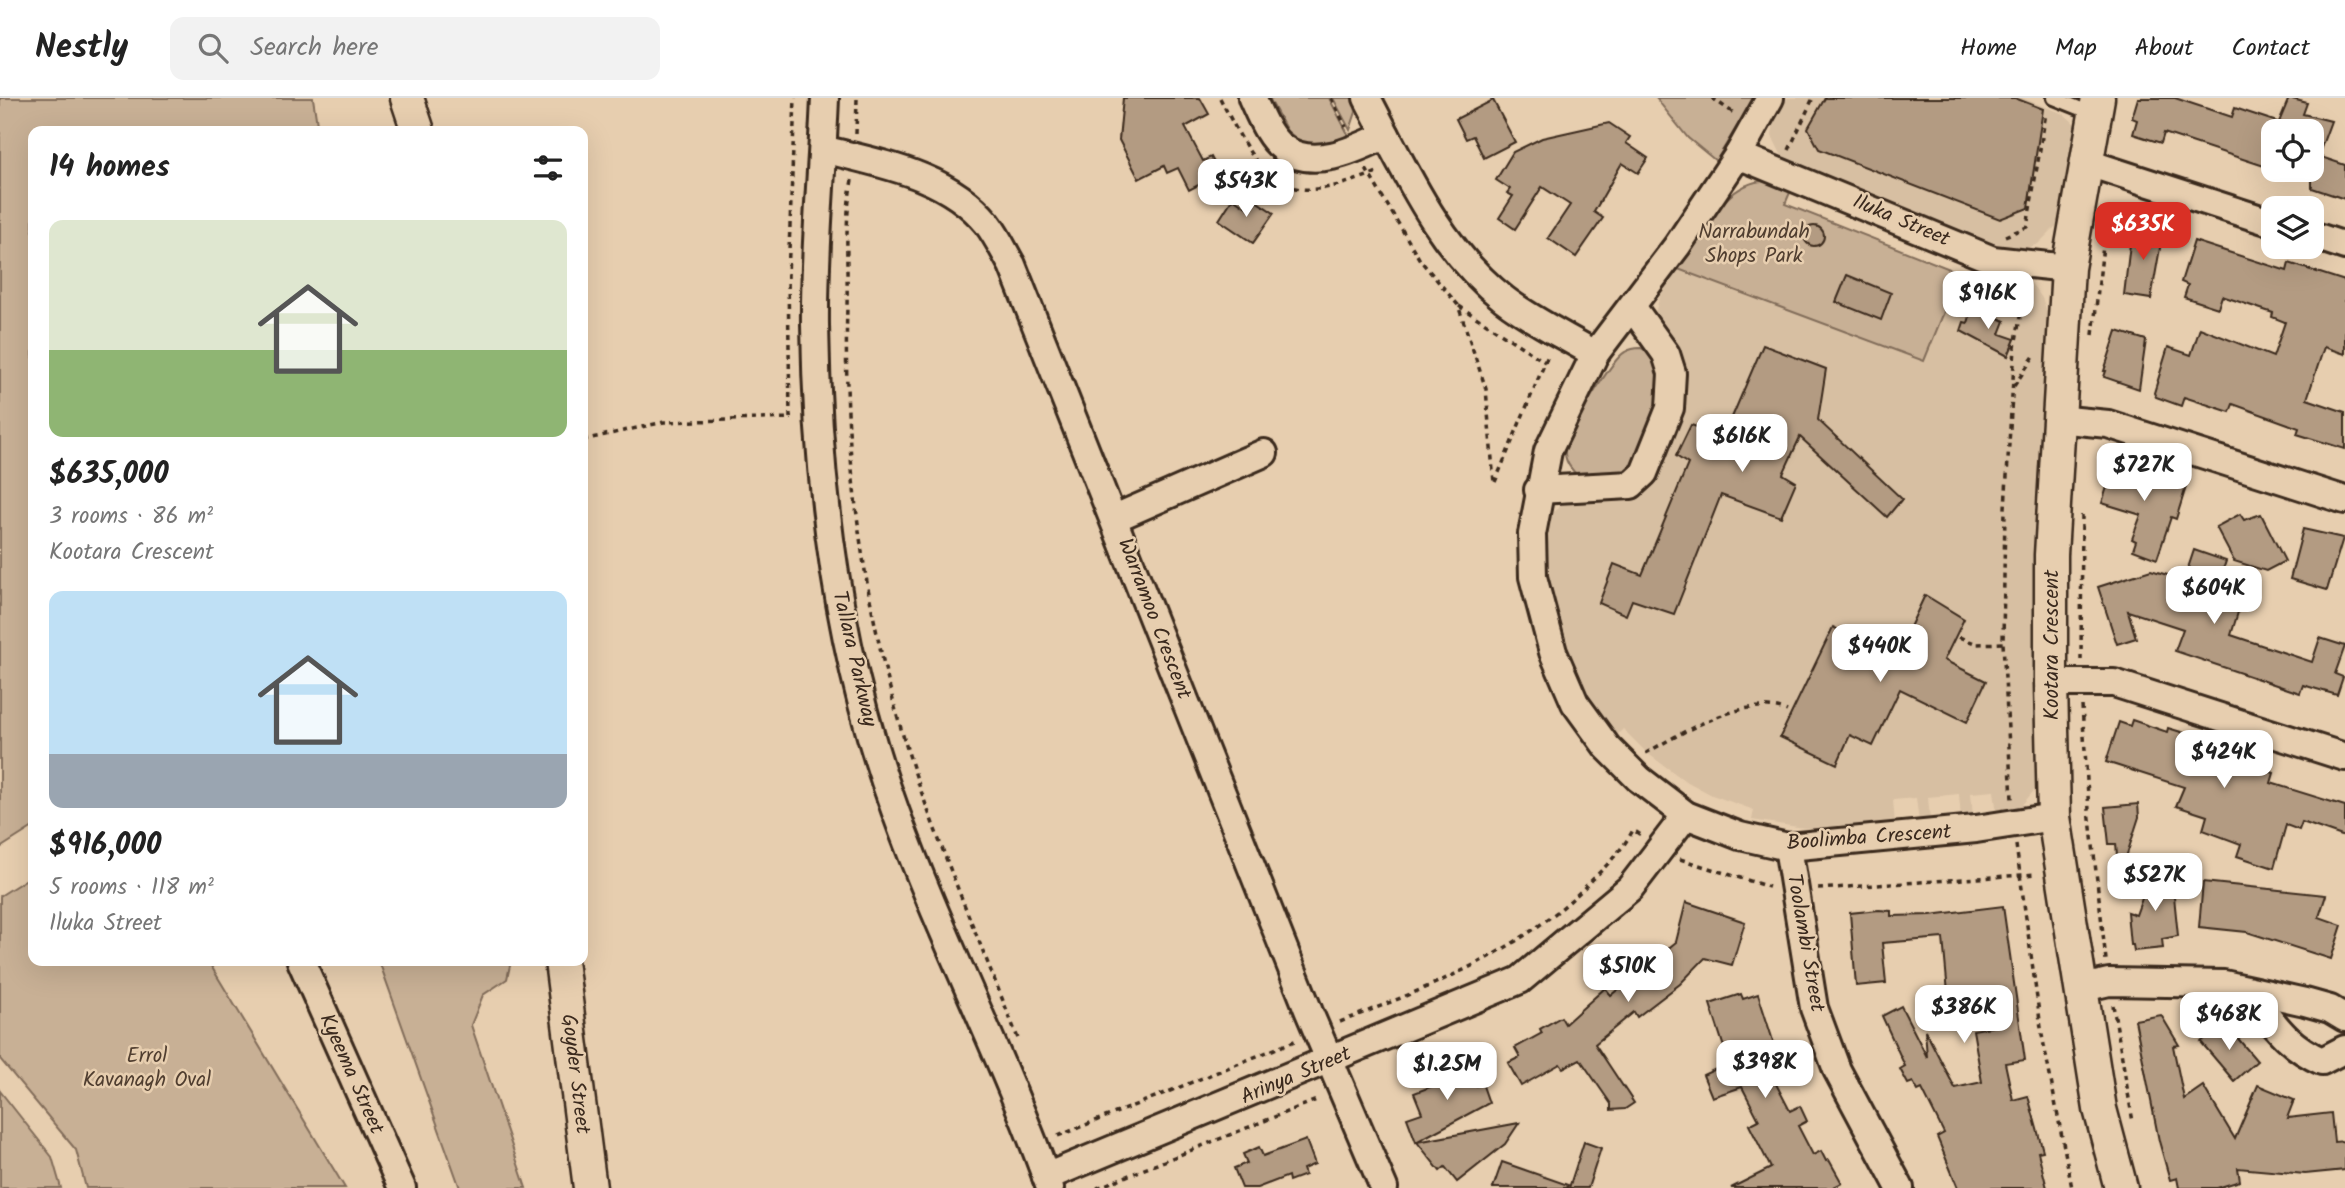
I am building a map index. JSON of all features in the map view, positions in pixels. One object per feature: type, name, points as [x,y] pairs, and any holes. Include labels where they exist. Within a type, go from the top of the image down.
[{"type":"street","points":[[407,98],[416,126]]},
{"type":"street","name":"Tallara Parkway","points":[[825,98],[815,324],[823,449],[838,596],[863,707],[894,809],[1048,1183]]},
{"type":"street","points":[[1252,98],[1267,130],[1284,149],[1306,157],[1331,156],[1356,149],[1386,135]]},
{"type":"street","points":[[1367,98],[1438,230],[1471,270],[1505,300],[1595,354]]},
{"type":"street","name":"Boolimba Crescent","points":[[1770,98],[1738,155],[1633,308],[1595,354],[1548,451],[1538,490],[1532,555],[1533,577],[1541,617],[1575,703],[1607,747],[1686,815],[1740,836],[1788,848],[2013,824],[2054,817]]},
{"type":"street","name":"Kootara Crescent","points":[[2096,106],[2099,167],[2068,268],[2057,419],[2051,555],[2066,682],[2054,817],[2064,876],[2096,985],[2100,1109],[2120,1188]]},
{"type":"street","name":"Warramoo Crescent","points":[[822,149],[910,171],[948,188],[987,223],[1013,265],[1316,1031],[1384,1188]]},
{"type":"street","name":"Iluka Street","points":[[1738,155],[1993,260],[2068,268]]},
{"type":"street","points":[[2099,167],[2261,219]]},
{"type":"street","points":[[2324,239],[2345,246]]},
{"type":"street","points":[[1538,490],[1631,485],[1644,473],[1670,408],[1672,373],[1666,354],[1633,308]]},
{"type":"street","points":[[2057,419],[2108,424],[2345,500]]},
{"type":"street","points":[[1115,518],[1264,453]]},
{"type":"street","points":[[2066,682],[2114,684],[2345,757]]},
{"type":"street","name":"Arinya Street","points":[[1048,1183],[1071,1167],[1329,1062],[1520,980],[1613,904],[1662,848],[1686,815]]},
{"type":"street","name":"Toolambi Street","points":[[1788,848],[1814,1008],[1837,1070],[1900,1188]]},
{"type":"street","name":"Kyeema Street","points":[[303,966],[402,1188]]},
{"type":"street","name":"Goyder Street","points":[[562,966],[590,1188]]},
{"type":"street","points":[[2096,985],[2190,981],[2224,984],[2249,992],[2305,1002],[2345,1018]]},
{"type":"street","points":[[2249,992],[2284,1037],[2299,1051],[2322,1061],[2345,1049]]},
{"type":"lane","points":[[2054,98],[2096,106]]},
{"type":"path","points":[[588,439],[664,422],[790,418],[788,276],[795,98]]},
{"type":"path","points":[[857,98],[856,158],[849,193],[845,352],[849,433],[866,585],[900,725],[925,803],[1021,1046]]},
{"type":"path","points":[[1331,98],[1356,149],[1420,260],[1458,305],[1545,362]]},
{"type":"path","points":[[1786,158],[1813,98]]},
{"type":"path","points":[[2003,237],[2027,227],[2047,111]]},
{"type":"path","points":[[2091,347],[2099,167]]},
{"type":"path","points":[[1981,288],[2016,301],[2021,311],[2015,347],[2005,508],[2003,643],[2013,824],[2042,1035],[2072,1188]]},
{"type":"path","points":[[1458,305],[1486,389],[1494,484],[1558,331]]},
{"type":"path","points":[[2013,387],[2034,356]]},
{"type":"path","points":[[2082,506],[2066,682],[2090,810],[2096,985],[2135,1134]]},
{"type":"path","points":[[1959,637],[1977,644],[2003,643]]},
{"type":"path","points":[[1628,767],[1640,756],[1687,729],[1756,707],[1774,706],[1787,711]]},
{"type":"path","points":[[1071,1167],[1058,1136],[1485,961],[1508,948],[1583,890],[1623,848],[1633,830],[1674,857],[1721,874],[1795,892],[2020,873],[2064,876]]},
{"type":"path","points":[[1097,1188],[1341,1092]]},
{"type":"shaded area","points":[[1787,98],[2022,98],[2064,114],[2075,124],[2077,134],[2060,222],[2038,244],[2024,249],[2009,249],[1793,163],[1781,154],[1772,136],[1774,120]]},
{"type":"shaded area","points":[[1979,261],[2031,283],[2042,298],[2050,319],[2039,485],[2037,787],[2021,806],[1997,815],[1994,791],[1971,793],[1973,818],[1961,819],[1959,794],[1928,797],[1930,821],[1919,822],[1916,798],[1893,800],[1895,824],[1817,830],[1752,820],[1754,810],[1712,795],[1684,780],[1647,753],[1623,729],[1616,736],[1598,714],[1570,664],[1547,578],[1547,523],[1554,511],[1568,501],[1609,500],[1636,493],[1682,409],[1685,378],[1655,313],[1660,296],[1678,269],[1924,361],[1960,273],[1972,278]]},
{"type":"green space","points":[[0,98],[313,98],[317,126],[28,126],[28,830],[0,848]]},
{"type":"green space","points":[[1269,98],[1329,98],[1348,134],[1337,144],[1307,147],[1287,131]]},
{"type":"green space","points":[[1333,98],[1354,98],[1356,112],[1350,130]]},
{"type":"green space","points":[[1656,98],[1754,98],[1716,161],[1688,138]]},
{"type":"green space","name":"Narrabundah Shops Park","points":[[1761,181],[1792,188],[1785,204],[1960,273],[1924,361],[1678,269],[1712,215],[1723,203],[1747,185]]},
{"type":"green space","points":[[1641,348],[1657,357],[1665,402],[1630,472],[1581,478],[1569,466],[1565,454],[1573,429],[1619,358],[1629,350]]},
{"type":"green space","name":"Errol Kavanagh Oval","points":[[28,878],[28,966],[211,966],[345,1188],[86,1188],[76,1150],[0,1059],[0,896]]},
{"type":"green space","points":[[381,966],[510,966],[507,979],[483,995],[471,1025],[526,1188],[460,1188]]},
{"type":"green space","points":[[0,1091],[52,1157],[61,1188],[0,1188]]},
{"type":"building","points":[[1123,98],[1200,98],[1209,114],[1185,127],[1203,161],[1211,157],[1220,174],[1189,190],[1178,168],[1167,173],[1164,166],[1139,179],[1119,140]]},
{"type":"building","points":[[1825,98],[2015,98],[2043,109],[2028,208],[2000,219],[1819,149],[1808,128]]},
{"type":"building","points":[[2138,98],[2175,98],[2232,117],[2235,108],[2268,119],[2261,119],[2261,165],[2164,133],[2161,143],[2133,134],[2137,120],[2132,118]]},
{"type":"building","points":[[2289,98],[2307,103],[2303,114],[2323,119],[2280,119]]},
{"type":"building","points":[[1493,100],[1515,142],[1484,158],[1473,136],[1466,139],[1456,119]]},
{"type":"building","points":[[2324,119],[2331,121],[2324,140]]},
{"type":"building","points":[[1609,123],[1630,137],[1626,143],[1648,158],[1638,173],[1622,163],[1594,212],[1603,218],[1576,257],[1548,238],[1570,205],[1542,187],[1515,229],[1499,218],[1513,196],[1507,193],[1510,189],[1496,180],[1513,152],[1542,138]]},
{"type":"building","points":[[2324,158],[2345,165],[2345,199],[2312,188],[2312,182],[2324,182]]},
{"type":"building","points":[[1233,198],[1251,210],[1256,201],[1274,213],[1253,243],[1219,220]]},
{"type":"building","points":[[1810,226],[1818,226],[1824,236],[1818,246],[1810,246],[1804,240],[1804,232]]},
{"type":"building","points":[[2132,227],[2163,231],[2151,299],[2124,295]]},
{"type":"building","points":[[2194,241],[2287,271],[2289,263],[2345,281],[2345,354],[2324,347],[2307,399],[2345,412],[2345,449],[2297,434],[2299,428],[2233,404],[2230,412],[2184,397],[2181,406],[2156,397],[2154,393],[2168,347],[2191,355],[2200,328],[2273,357],[2285,322],[2272,317],[2273,313],[2222,296],[2218,308],[2184,297],[2188,285],[2181,282]]},
{"type":"building","points":[[1847,275],[1891,293],[1881,320],[1836,302]]},
{"type":"building","points":[[1973,306],[2005,321],[2000,334],[2015,339],[2008,356],[1961,331],[1964,322],[1968,323]]},
{"type":"building","points":[[2117,331],[2146,340],[2139,389],[2104,377]]},
{"type":"building","points":[[1763,345],[1826,369],[1818,420],[1902,499],[1887,517],[1800,437],[1783,474],[1796,482],[1781,517],[1721,495],[1674,614],[1632,600],[1626,615],[1599,603],[1614,564],[1642,575],[1688,464],[1676,456],[1691,425],[1724,436]]},
{"type":"building","points":[[2116,458],[2147,468],[2146,474],[2186,487],[2176,519],[2171,517],[2157,559],[2133,550],[2136,541],[2132,539],[2141,515],[2102,503]]},
{"type":"building","points":[[2240,514],[2244,520],[2261,514],[2285,561],[2266,571],[2234,561],[2216,527]]},
{"type":"building","points":[[2303,529],[2343,538],[2327,590],[2290,579]]},
{"type":"building","points":[[2194,550],[2226,561],[2217,587],[2243,596],[2231,635],[2312,662],[2320,638],[2345,646],[2335,674],[2343,677],[2337,695],[2303,685],[2300,693],[2175,651],[2183,629],[2128,611],[2136,638],[2117,644],[2098,587],[2151,570],[2184,580]]},
{"type":"building","points":[[1925,595],[1964,619],[1944,660],[1986,681],[1967,722],[1900,689],[1873,746],[1850,735],[1837,764],[1780,737],[1833,627],[1896,657]]},
{"type":"building","points":[[2132,720],[2167,732],[2168,728],[2191,735],[2190,738],[2226,750],[2224,756],[2274,773],[2271,783],[2345,806],[2345,837],[2302,822],[2299,830],[2286,825],[2274,868],[2237,856],[2241,844],[2203,830],[2207,816],[2176,806],[2184,787],[2106,762],[2119,722],[2130,726]]},
{"type":"building","points":[[2138,804],[2139,817],[2119,879],[2116,844],[2109,844],[2105,807]]},
{"type":"building","points":[[2171,867],[2178,936],[2162,939],[2163,948],[2134,951],[2133,945],[2130,945],[2127,912],[2136,915],[2153,868]]},
{"type":"building","points":[[2203,882],[2326,895],[2319,917],[2342,925],[2331,959],[2247,932],[2199,927]]},
{"type":"building","points":[[1686,902],[1745,922],[1732,965],[1705,958],[1680,984],[1637,1017],[1634,1012],[1595,1044],[1634,1103],[1625,1109],[1611,1110],[1611,1104],[1580,1059],[1563,1068],[1560,1064],[1521,1086],[1508,1063],[1520,1057],[1515,1048],[1542,1033],[1540,1029],[1561,1017],[1565,1024],[1605,988],[1611,995],[1676,942]]},
{"type":"building","points":[[2003,906],[2025,1060],[2005,1063],[2013,1100],[2028,1096],[2043,1151],[2038,1152],[2047,1188],[1958,1188],[1937,1137],[1944,1133],[1922,1089],[1918,1091],[1913,1082],[1908,1084],[1900,1069],[1905,1066],[1882,1016],[1901,1006],[1927,1057],[1925,1030],[1955,1088],[1982,1082],[1973,1030],[1991,1027],[1985,990],[1948,993],[1943,938],[1882,943],[1886,983],[1856,986],[1850,913],[1879,910],[1891,911],[1891,916],[1930,915]]},
{"type":"building","points":[[1741,994],[1743,999],[1758,994],[1774,1044],[1758,1049],[1790,1111],[1800,1106],[1807,1121],[1798,1126],[1813,1155],[1821,1151],[1842,1183],[1832,1188],[1731,1188],[1771,1168],[1749,1125],[1759,1120],[1742,1087],[1712,1097],[1703,1075],[1729,1063],[1710,1004]]},
{"type":"building","points":[[2161,1015],[2179,1045],[2173,1046],[2184,1099],[2203,1086],[2235,1139],[2258,1085],[2294,1100],[2287,1118],[2331,1113],[2334,1142],[2345,1141],[2345,1170],[2305,1174],[2238,1168],[2240,1181],[2217,1188],[2179,1188],[2177,1178],[2170,1180],[2159,1141],[2135,1020]]},
{"type":"building","points":[[2224,1022],[2257,1061],[2234,1081],[2201,1042]]},
{"type":"building","points":[[1467,1065],[1476,1086],[1482,1083],[1489,1103],[1416,1142],[1407,1118],[1422,1113],[1414,1093],[1433,1086],[1431,1079]]},
{"type":"building","points":[[1519,1123],[1505,1144],[1457,1182],[1445,1167],[1440,1171],[1417,1142]]},
{"type":"building","points":[[1306,1140],[1315,1164],[1303,1169],[1305,1175],[1289,1181],[1288,1176],[1257,1188],[1242,1188],[1234,1168],[1247,1163],[1243,1154],[1259,1147],[1263,1156]]},
{"type":"building","points":[[1584,1142],[1601,1148],[1588,1188],[1569,1188]]},
{"type":"building","points":[[1502,1162],[1568,1185],[1567,1188],[1493,1188]]}]
